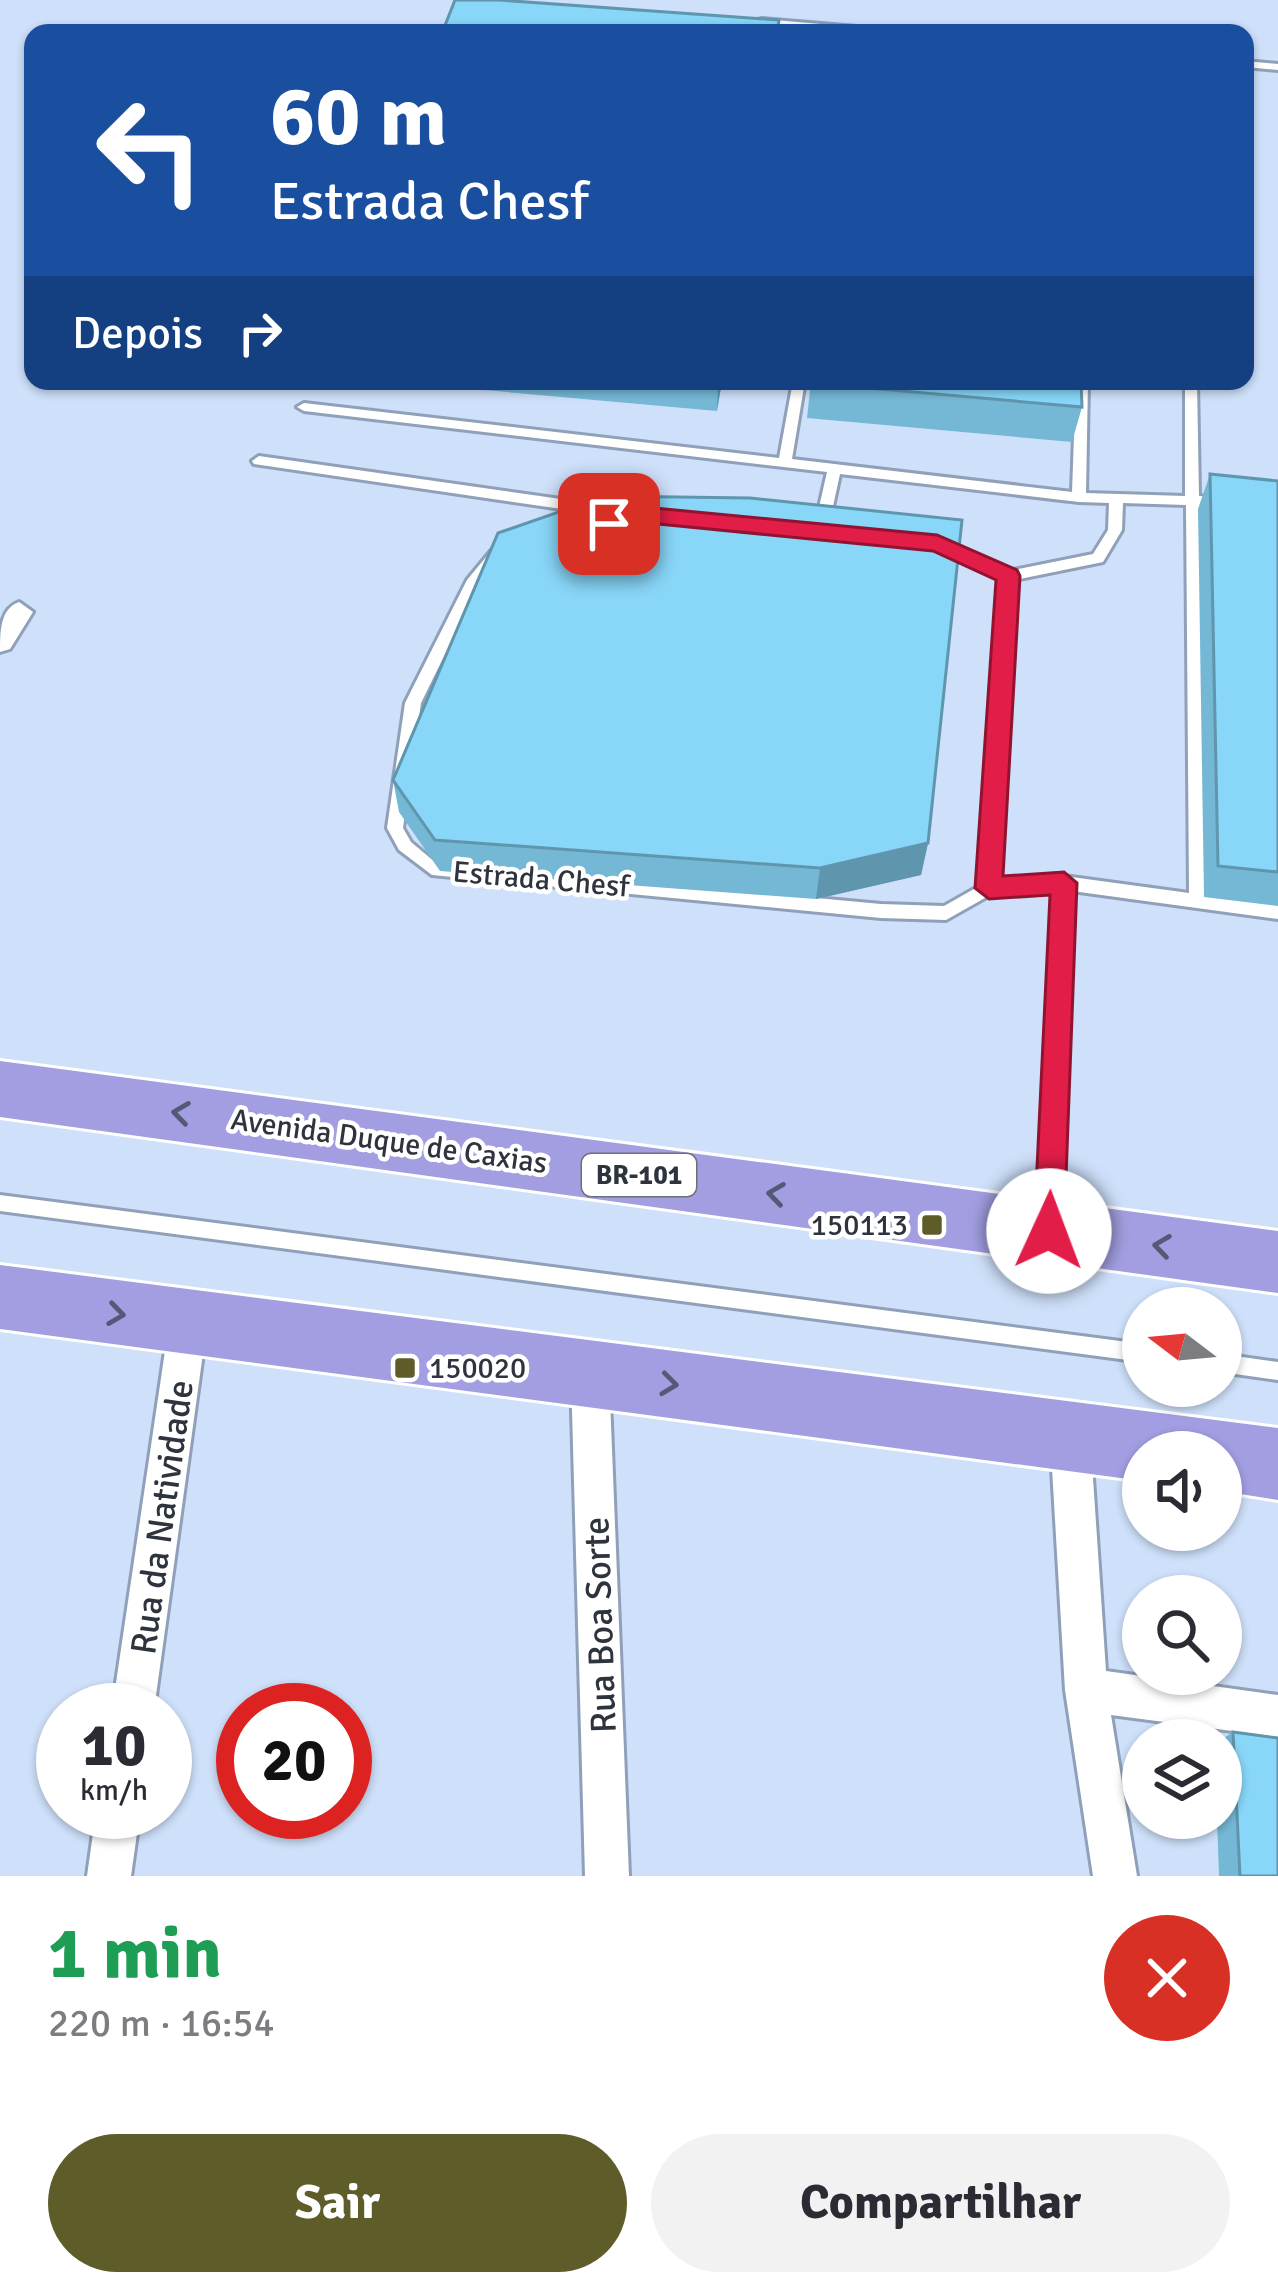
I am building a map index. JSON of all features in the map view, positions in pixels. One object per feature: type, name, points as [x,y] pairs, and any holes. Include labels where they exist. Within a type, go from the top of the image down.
[{"type":"highway","name":"Avenida Duque de Caxias","points":[[0,1089],[1278,1262]]},
{"type":"highway","points":[[0,1297],[1122,1441]]},
{"type":"highway","points":[[1242,1458],[1278,1463]]},
{"type":"street","points":[[0,641],[19,612]]},
{"type":"street","name":"Rua da Natividade","points":[[137,1683],[188,1324]]},
{"type":"street","name":"Rua Boa Sorte","points":[[590,1375],[608,1876]]},
{"type":"street","points":[[1070,1434],[1086,1690],[1115,1876]]},
{"type":"street","points":[[1086,1690],[1278,1716]]},
{"type":"street","points":[[109,1876],[114,1839]]},
{"type":"lane","points":[[744,20],[785,24]]},
{"type":"lane","points":[[785,464],[797,390]]},
{"type":"lane","points":[[1079,496],[1082,390]]},
{"type":"lane","points":[[1191,390],[1197,902]]},
{"type":"lane","points":[[304,407],[1116,500],[1236,503]]},
{"type":"lane","points":[[259,461],[623,513]]},
{"type":"lane","points":[[820,531],[834,469]]},
{"type":"lane","points":[[913,541],[937,543],[1008,576],[1098,558],[1115,530],[1116,500]]},
{"type":"lane","points":[[798,529],[843,534]]},
{"type":"lane","name":"Estrada Chesf","points":[[520,544],[503,549],[474,580],[413,703],[395,828],[425,865],[443,873],[881,911],[946,914],[989,888],[1064,883],[1278,912]]},
{"type":"lane","points":[[989,888],[1008,576]]},
{"type":"lane","points":[[1049,1231],[1064,883]]},
{"type":"lane","points":[[0,1202],[1122,1350]]},
{"type":"lane","points":[[1242,1366],[1278,1371]]},
{"type":"building","points":[[455,0],[779,20],[778,24],[446,24]]},
{"type":"building","points":[[890,390],[1081,390],[1082,407]]},
{"type":"building","points":[[1210,474],[1278,481],[1278,872],[1218,866]]},
{"type":"building","points":[[605,496],[750,498],[962,520],[928,843],[820,868],[435,840],[393,780],[498,533]]},
{"type":"building","points":[[1242,1733],[1278,1738],[1278,1876],[1240,1876]]},
{"type":"place","name":"150113","points":[[932,1225]]},
{"type":"place","name":"150020","points":[[405,1368]]},
{"type":"route","points":[[609,524],[623,513],[937,543],[1008,576],[989,888],[1064,883],[1049,1231]]}]
